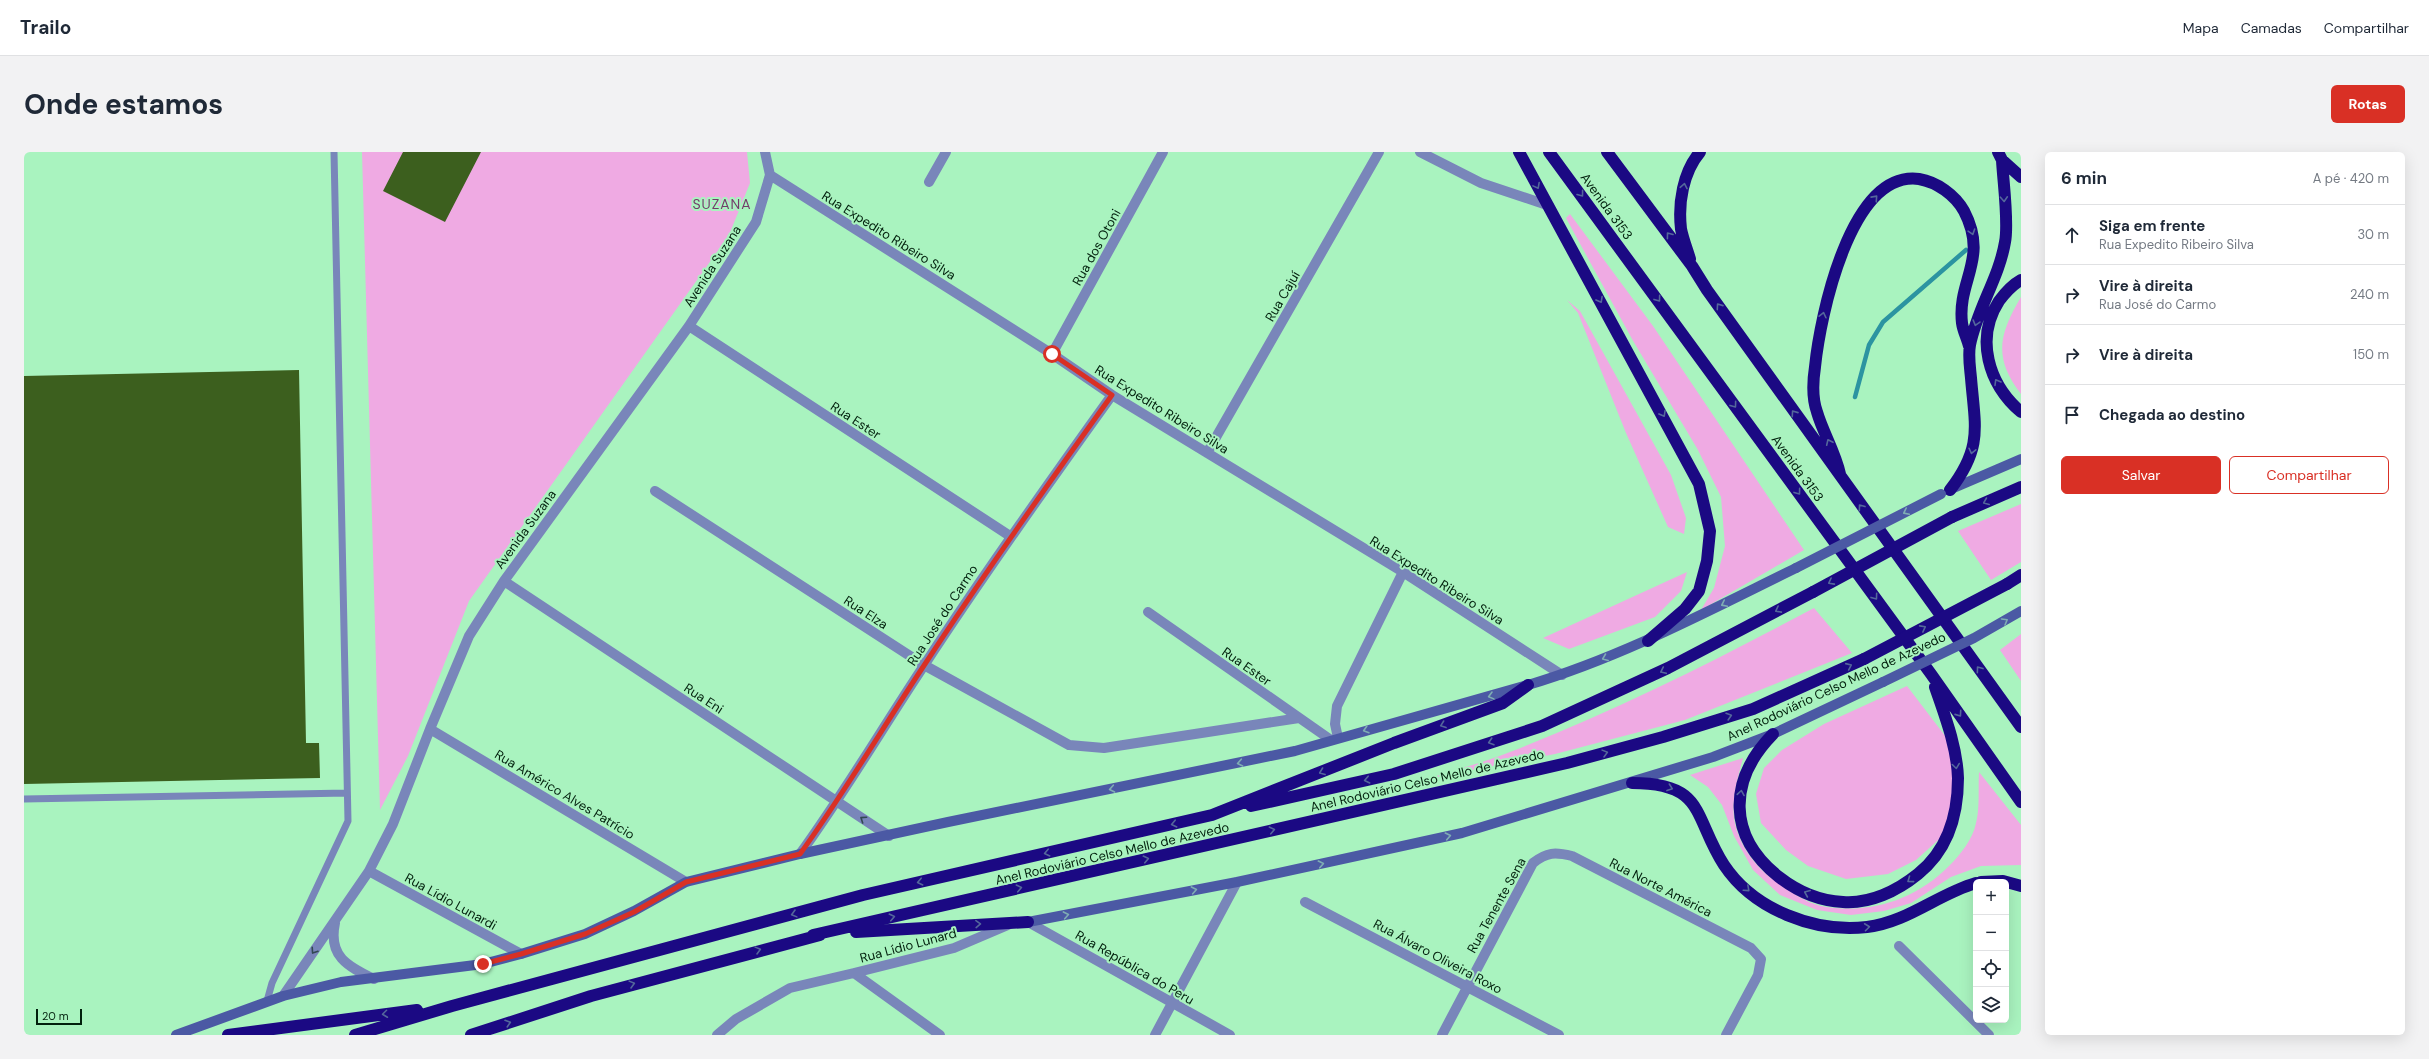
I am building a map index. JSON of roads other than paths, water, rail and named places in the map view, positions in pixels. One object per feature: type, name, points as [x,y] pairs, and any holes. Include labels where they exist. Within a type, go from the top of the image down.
[{"type":"highway","points":[[1519,152],[1699,484],[1710,531],[1707,561],[1699,591],[1685,609],[1648,641]]},
{"type":"highway","name":"Avenida 3153","points":[[1550,152],[1931,674],[2021,802]]},
{"type":"highway","points":[[1607,152],[1692,266],[1707,290],[1841,479],[2020,725]]},
{"type":"highway","points":[[1692,266],[1681,228],[1682,200],[1683,186],[1692,161],[1700,152]]},
{"type":"highway","points":[[2000,156],[2021,177]]},
{"type":"highway","points":[[1946,492],[1970,458],[1976,431],[1970,370],[1970,346],[1981,306],[1996,273],[2006,240],[2000,156]]},
{"type":"highway","points":[[1841,479],[1836,458],[1816,410],[1814,367],[1821,324],[1833,274],[1853,229],[1867,206],[1886,186],[1897,181],[1913,179],[1936,184],[1948,192],[1963,210],[1974,242],[1973,260],[1965,291],[1962,315],[1964,331],[1970,346]]},
{"type":"highway","points":[[2021,280],[2010,287],[1996,307],[1990,318],[1986,340],[1989,363],[1993,376],[2007,398],[2021,412]]},
{"type":"highway","name":"Anel Rodoviário Celso Mello de Azevedo","points":[[1212,815],[1394,774],[1542,726],[1668,668],[1952,516],[2021,487]]},
{"type":"highway","name":"Anel Rodoviário Celso Mello de Azevedo","points":[[813,935],[1567,763],[1662,737],[1753,709],[1864,659],[2021,576]]},
{"type":"highway","points":[[1773,734],[1754,756],[1747,768],[1740,796],[1741,823],[1751,848],[1760,860],[1788,884],[1814,896],[1844,902],[1858,901],[1886,894],[1908,882],[1930,863],[1945,843],[1955,813],[1958,777],[1955,756],[1931,674]]},
{"type":"highway","points":[[355,1035],[452,1006],[863,895],[1212,815],[1394,743],[1503,703],[1528,685]]},
{"type":"highway","points":[[1632,783],[1660,784],[1685,796],[1701,814],[1719,856],[1734,877],[1769,906],[1806,921],[1844,928],[1888,923],[1973,884]]},
{"type":"highway","points":[[2009,883],[2021,886]]},
{"type":"highway","points":[[471,1035],[591,996],[813,935],[922,926],[1028,922]]},
{"type":"highway","points":[[228,1035],[452,1006]]},
{"type":"main road","points":[[176,1035],[267,1001],[341,982],[483,964],[521,954],[585,934],[634,912],[686,882],[800,854],[889,836],[948,822],[1295,751],[1562,675],[1648,641],[1946,492],[2021,459]]},
{"type":"main road","name":"Anel Rodoviário Celso Mello de Azevedo","points":[[1028,922],[1237,882],[1462,833],[1632,783],[1713,757],[1773,734],[1974,638],[2021,611]]},
{"type":"street","points":[[765,152],[770,175]]},
{"type":"street","points":[[929,182],[946,152]]},
{"type":"street","name":"Rua dos Otoni","points":[[1052,354],[1163,152]]},
{"type":"street","name":"Rua Cajuí","points":[[1206,453],[1379,152]]},
{"type":"street","points":[[1420,152],[1481,183],[1547,205]]},
{"type":"street","name":"Avenida Suzana","points":[[283,996],[369,871],[394,824],[430,729],[469,636],[504,581],[689,326],[756,222],[770,175]]},
{"type":"street","name":"Rua Expedito Ribeiro Silva","points":[[770,175],[1052,354],[1112,395],[1404,572],[1562,675]]},
{"type":"street","name":"Rua Ester","points":[[689,326],[1010,536]]},
{"type":"street","name":"Rua José do Carmo","points":[[800,854],[838,802],[924,665],[1010,536],[1112,395]]},
{"type":"street","name":"Rua Elza","points":[[655,491],[924,665],[1069,745],[1104,748],[1299,718]]},
{"type":"street","points":[[1334,739],[1336,706],[1404,572]]},
{"type":"street","name":"Rua Eni","points":[[504,581],[889,836]]},
{"type":"street","name":"Rua Ester","points":[[1148,612],[1299,718],[1334,739]]},
{"type":"street","name":"Rua Américo Alves Patrício","points":[[430,729],[686,882]]},
{"type":"street","name":"Rua Norte América","points":[[1544,855],[1556,852],[1572,856],[1751,948],[1761,959],[1758,975],[1726,1035]]},
{"type":"street","name":"Rua Tenente Sena","points":[[1442,1035],[1466,986],[1533,863],[1544,855]]},
{"type":"street","name":"Rua Lídio Lunardi","points":[[369,871],[521,954]]},
{"type":"street","points":[[1155,1035],[1237,882]]},
{"type":"street","name":"Rua Álvaro Oliveira Roxo","points":[[1306,902],[1558,1035]]},
{"type":"street","name":"Avenida Suzana","points":[[336,919],[333,938],[339,955],[355,970],[374,979]]},
{"type":"street","name":"Rua República do Peru","points":[[1028,922],[1171,1004],[1230,1035]]},
{"type":"street","name":"Rua Lídio Lunard","points":[[716,1035],[736,1019],[790,988],[954,948],[1013,923]]},
{"type":"street","points":[[1899,946],[1989,1035]]},
{"type":"street","name":"Rua Lídio Lunard","points":[[854,973],[940,1035]]},
{"type":"lane","points":[[267,1001],[272,983],[348,821],[334,152]]},
{"type":"lane","points":[[24,799],[347,793]]},
{"type":"waterway","points":[[1855,397],[1869,345],[1883,322],[1966,250]]},
{"type":"district","name":"SUZANA","points":[[722,204]]}]
